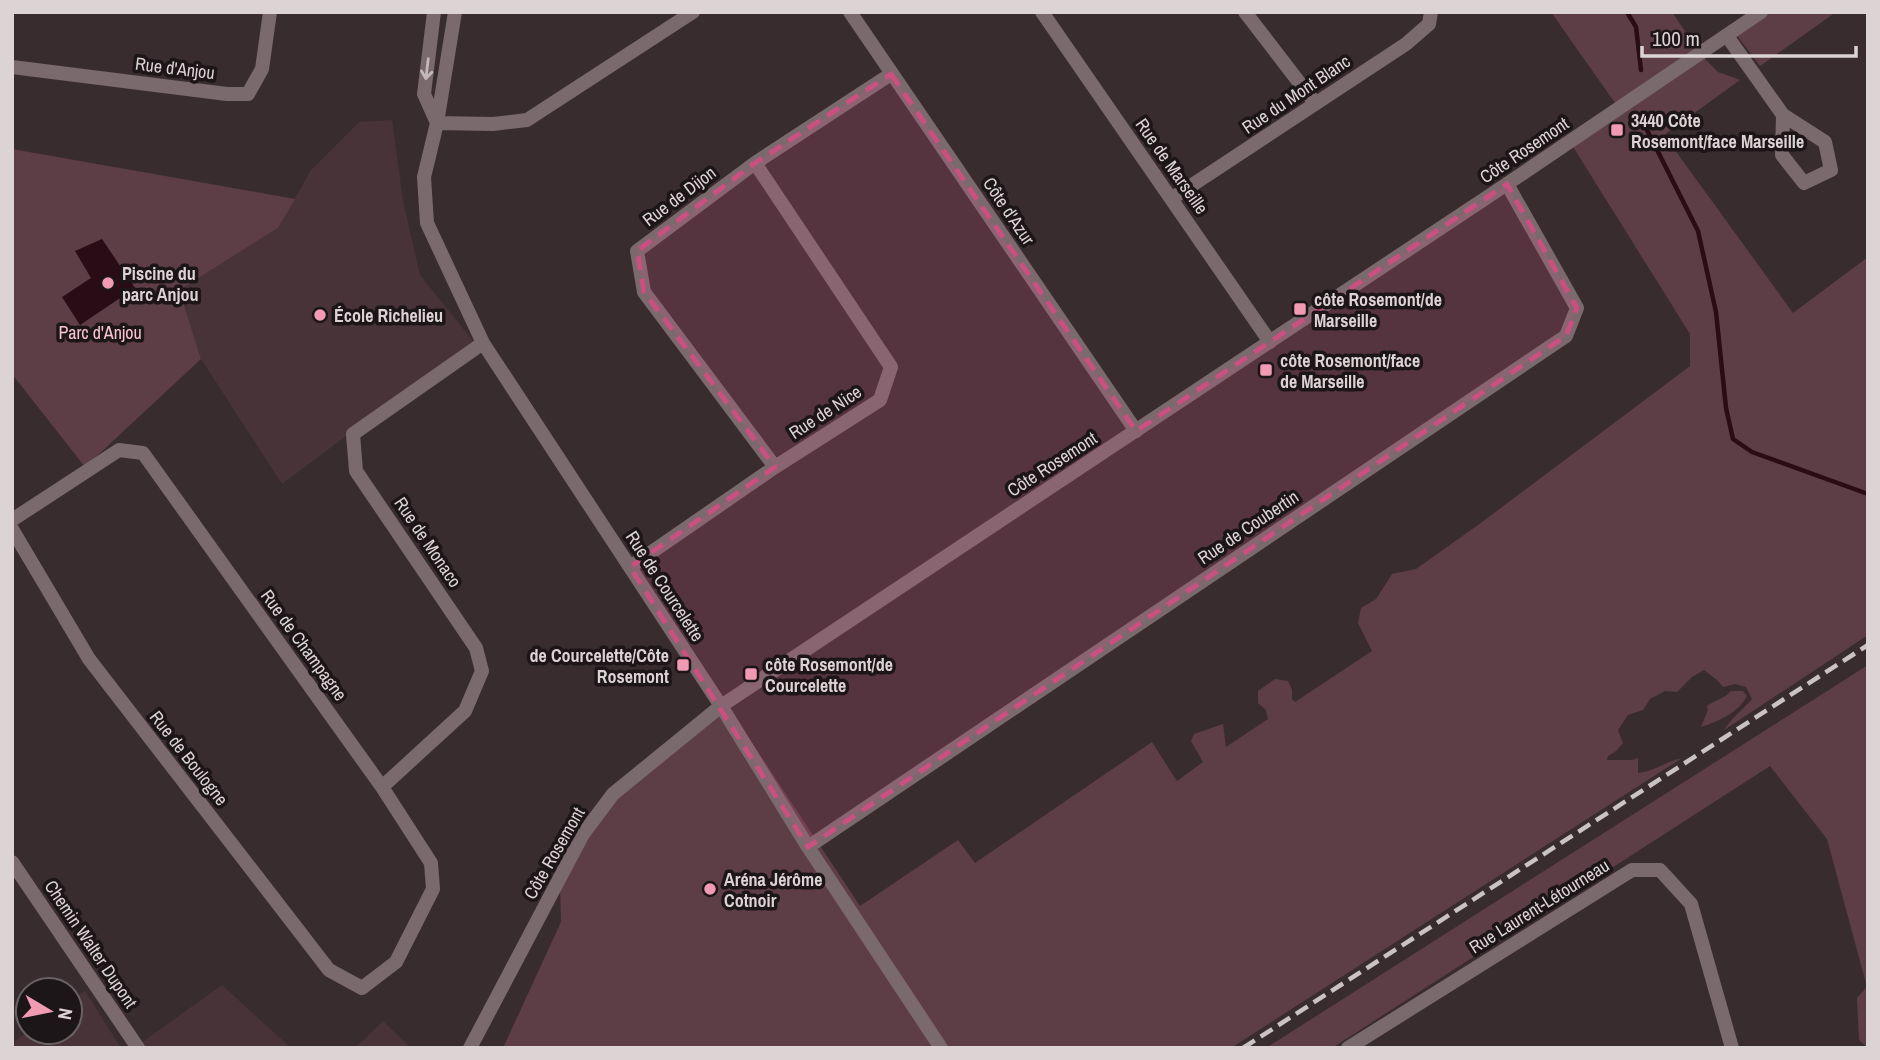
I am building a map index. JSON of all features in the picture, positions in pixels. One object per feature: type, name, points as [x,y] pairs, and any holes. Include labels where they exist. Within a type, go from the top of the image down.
[{"type":"street","name":"Rue d'Anjou","points":[[12,67],[227,94],[247,93],[262,69],[270,12]]},
{"type":"street","points":[[435,12],[424,94],[438,123],[493,124],[527,120],[693,12]]},
{"type":"street","name":"Rue de Courcelette","points":[[455,12],[438,123],[424,177],[428,223],[483,343],[941,1048]]},
{"type":"street","name":"Côte d'Azur","points":[[850,12],[1136,431]]},
{"type":"street","name":"Rue de Marseille","points":[[1042,12],[1270,342]]},
{"type":"street","points":[[1245,12],[1315,103]]},
{"type":"street","name":"Rue du Mont Blanc","points":[[1171,199],[1406,44],[1429,24],[1431,12]]},
{"type":"street","name":"Côte Rosemont","points":[[470,1048],[583,834],[613,794],[720,706],[1507,184],[1761,12]]},
{"type":"street","points":[[1727,36],[1783,115],[1825,142],[1831,170],[1804,183],[1782,155],[1783,115]]},
{"type":"street","name":"Rue de Dijon","points":[[775,467],[643,292],[637,251],[755,163],[891,74]]},
{"type":"street","name":"Rue de Nice","points":[[630,567],[775,467],[880,400],[891,367],[755,163]]},
{"type":"street","name":"Rue de Coubertin","points":[[808,847],[1566,335],[1577,307],[1507,184]]},
{"type":"street","name":"Rue de Monaco","points":[[382,787],[465,711],[482,671],[476,648],[356,471],[353,434],[483,343]]},
{"type":"street","name":"Rue de Champagne","points":[[12,520],[119,450],[143,453],[382,787],[431,863],[433,889],[396,962],[362,988]]},
{"type":"street","name":"Rue de Boulogne","points":[[12,529],[89,659],[329,970],[362,988]]},
{"type":"street","name":"Chemin Walter Dupont","points":[[12,862],[138,1048]]},
{"type":"street","name":"Rue Laurent-Létourneau","points":[[1351,1047],[1632,870],[1660,870],[1691,904],[1732,1048]]},
{"type":"highlighted area","points":[[891,74],[1136,431],[1507,184],[1577,308],[1566,336],[808,847],[630,567],[775,467],[644,292],[637,251],[755,163]]},
{"type":"shaded area","name":"École Richelieu","points":[[392,120],[403,201],[420,275],[473,341],[282,484],[201,359],[178,290],[278,228],[311,170],[359,122]]},
{"type":"shaded area","name":"Piscine du parc Anjou","points":[[102,239],[135,288],[80,325],[62,297],[91,278],[75,251]]},
{"type":"shaded area","points":[[222,985],[291,1048],[134,1048]]},
{"type":"shaded area","points":[[84,992],[121,1048],[12,1048],[14,1042],[14,1046],[84,1046]]},
{"type":"shaded area","points":[[383,1021],[411,1048],[355,1048]]},
{"type":"green space","points":[[1551,12],[1672,12],[1702,56],[1718,72],[1740,80],[1664,135],[1793,313],[1868,257],[1868,635],[1724,730],[1752,699],[1746,687],[1735,684],[1723,687],[1704,670],[1692,677],[1677,692],[1665,691],[1650,699],[1643,710],[1628,715],[1618,730],[1623,743],[1607,760],[1638,758],[1638,773],[1682,758],[1231,1048],[503,1048],[561,922],[560,884],[585,837],[615,798],[725,702],[860,906],[958,840],[975,863],[1152,742],[1177,781],[1203,762],[1191,741],[1194,734],[1223,724],[1226,747],[1268,719],[1266,710],[1258,703],[1258,691],[1275,679],[1288,681],[1295,702],[1372,651],[1358,623],[1361,608],[1376,599],[1392,574],[1416,569],[1690,366],[1690,334],[1570,142],[1620,110]]},
{"type":"green space","points":[[1767,12],[1836,12],[1760,66],[1735,33]]},
{"type":"green space","name":"Parc d'Anjou","points":[[12,149],[295,199],[278,228],[179,290],[201,359],[85,467],[12,374]]},
{"type":"green space","points":[[1868,665],[1868,1048],[1859,1040],[1857,998],[1867,987],[1827,839],[1770,766],[1332,1048],[1266,1048]]},
{"type":"green space","points":[[1731,691],[1743,691],[1747,696],[1733,712],[1701,727],[1707,706]]},
{"type":"waterway","points":[[1627,12],[1636,27],[1641,70]]},
{"type":"waterway","points":[[1643,122],[1698,231],[1716,312],[1726,408],[1733,439],[1752,452],[1868,494]]},
{"type":"railway","points":[[1243,1048],[1868,645]]},
{"type":"place","name":"3440 Côte Rosemont/face Marseille","points":[[1617,130]]},
{"type":"place","name":"Piscine du parc Anjou","points":[[108,283]]},
{"type":"place","name":"côte Rosemont/de Marseille","points":[[1300,309]]},
{"type":"place","name":"École Richelieu","points":[[320,315]]},
{"type":"place","name":"côte Rosemont/face de Marseille","points":[[1266,370]]},
{"type":"place","name":"de Courcelette/Côte Rosemont","points":[[683,665]]},
{"type":"place","name":"côte Rosemont/de Courcelette","points":[[751,674]]},
{"type":"place","name":"Aréna Jérôme Cotnoir","points":[[710,889]]}]
